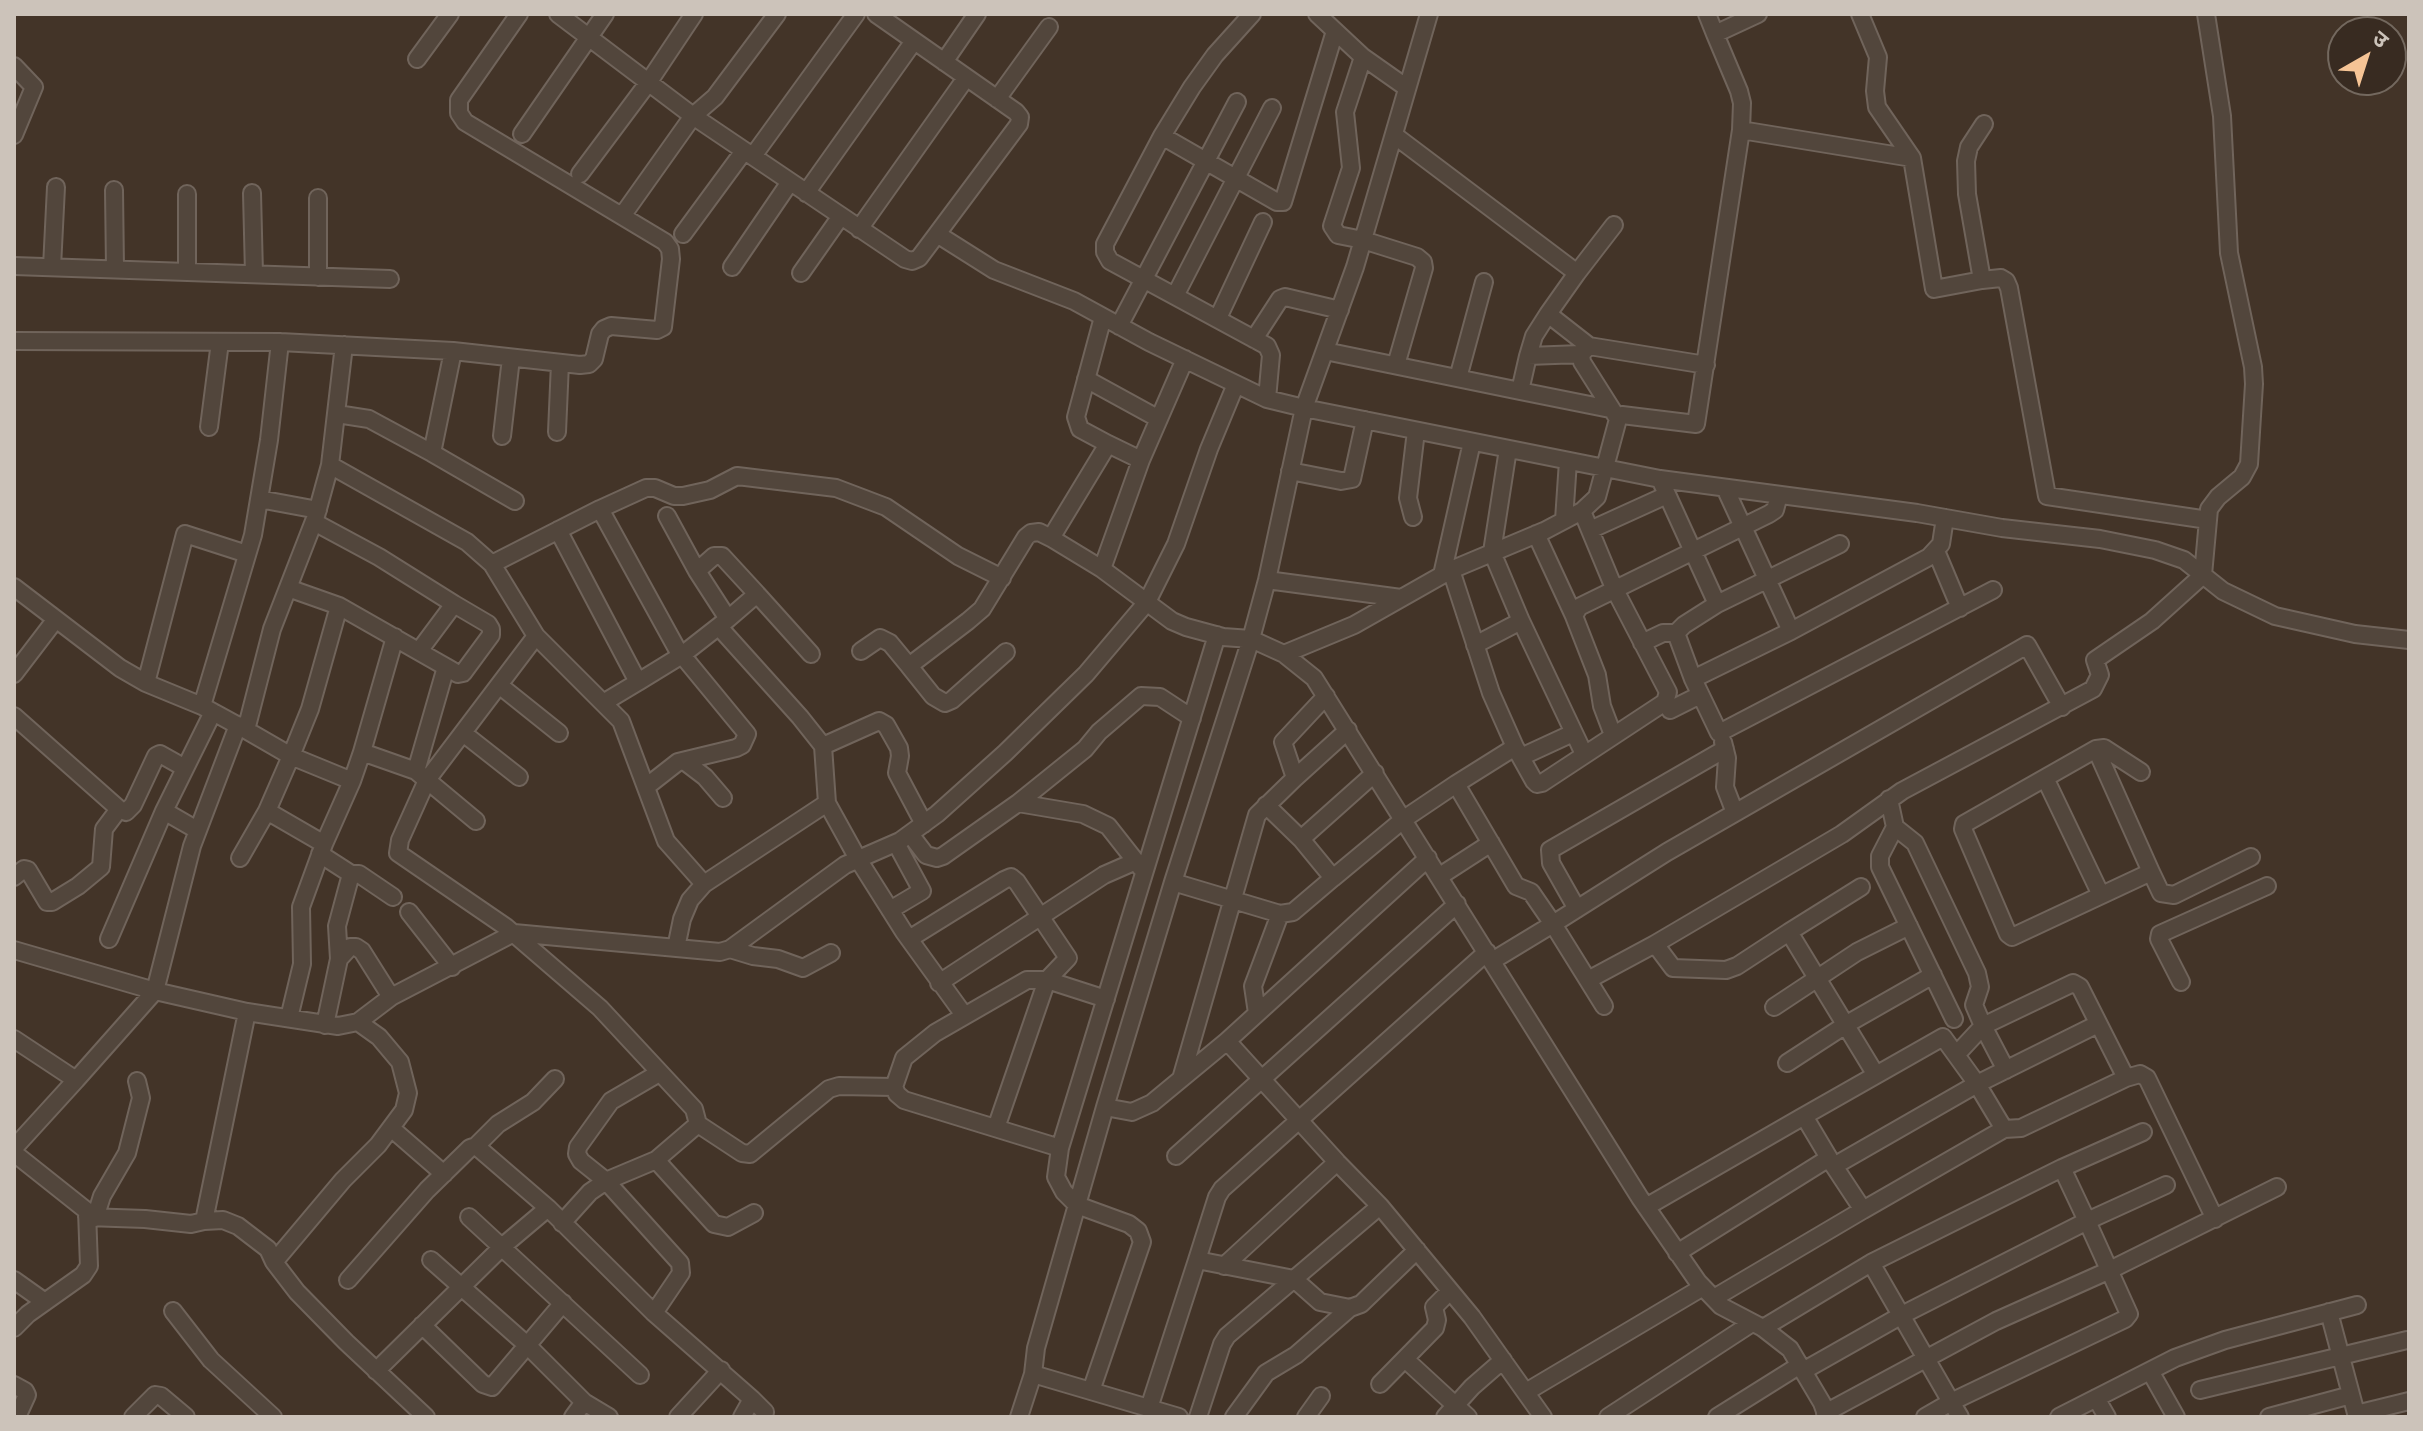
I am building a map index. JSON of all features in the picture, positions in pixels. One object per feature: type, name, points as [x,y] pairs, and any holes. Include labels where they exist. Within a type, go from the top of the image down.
[{"type":"street","points":[[417,59],[450,14]]},
{"type":"street","points":[[14,341],[280,342],[453,351],[589,364],[597,350],[600,334],[611,326],[657,330],[663,327],[671,259],[665,242],[465,122],[459,113],[459,100],[519,14]]},
{"type":"street","points":[[558,14],[693,116],[859,229],[912,261],[919,258],[1019,124],[1020,117],[914,41],[894,19],[876,14]]},
{"type":"street","points":[[522,134],[605,14]]},
{"type":"street","points":[[580,174],[648,83],[694,14]]},
{"type":"street","points":[[622,216],[693,116],[715,97],[777,14]]},
{"type":"street","points":[[683,234],[856,14]]},
{"type":"street","points":[[944,62],[977,14]]},
{"type":"street","points":[[1252,14],[1203,71],[1162,136],[1105,244],[1105,252],[1110,261],[1218,318],[1270,350],[1267,399]]},
{"type":"street","points":[[1317,14],[1363,57],[1407,88]]},
{"type":"street","points":[[1091,1391],[1142,1242],[1138,1231],[1129,1224],[1077,1205],[1059,1185],[1056,1177],[1060,1148],[1106,999],[1140,866],[1192,718],[1232,637],[1267,580],[1304,408],[1363,240],[1429,14]]},
{"type":"street","points":[[1325,351],[1520,391],[1614,414],[1696,424],[1741,130],[1742,103],[1707,14]]},
{"type":"street","points":[[1715,34],[1758,14]]},
{"type":"street","points":[[1860,14],[1878,57],[1877,107],[1912,158],[1934,289],[2001,278],[2009,288],[2047,496],[2208,520]]},
{"type":"street","points":[[1588,980],[1842,834],[1889,799],[2093,689],[2100,675],[2095,660],[2152,621],[2203,575],[2208,520],[2213,503],[2247,470],[2254,384],[2229,253],[2222,116],[2206,14]]},
{"type":"street","points":[[997,99],[1049,27]]},
{"type":"street","points":[[1162,136],[1277,202],[1283,202],[1335,31]]},
{"type":"street","points":[[806,193],[914,41]]},
{"type":"street","points":[[1363,57],[1345,112],[1351,168],[1332,226],[1338,235],[1417,257],[1423,262],[1424,268],[1396,365]]},
{"type":"street","points":[[14,66],[34,87],[14,135]]},
{"type":"street","points":[[859,229],[966,78]]},
{"type":"street","points":[[1119,326],[1237,102]]},
{"type":"street","points":[[1175,296],[1272,108]]},
{"type":"street","points":[[1982,280],[1965,176],[1969,147],[1984,124]]},
{"type":"street","points":[[1741,130],[1912,158]]},
{"type":"street","points":[[1394,135],[1577,273]]},
{"type":"street","points":[[732,267],[790,182]]},
{"type":"street","points":[[52,267],[56,187]]},
{"type":"street","points":[[114,190],[115,269]]},
{"type":"street","points":[[252,193],[254,274]]},
{"type":"street","points":[[187,194],[187,272]]},
{"type":"street","points":[[318,198],[318,277]]},
{"type":"street","points":[[801,273],[841,216]]},
{"type":"street","points":[[1218,318],[1263,222]]},
{"type":"street","points":[[1520,391],[1534,336],[1614,225]]},
{"type":"street","points":[[937,234],[994,270],[1074,301],[1267,399],[1660,479],[2100,539],[2155,550],[2184,560],[2223,591],[2275,616],[2355,634],[2409,640]]},
{"type":"street","points":[[14,266],[390,279]]},
{"type":"street","points":[[1458,378],[1484,282]]},
{"type":"street","points":[[1254,339],[1280,299],[1285,297],[1340,310]]},
{"type":"street","points":[[1548,314],[1585,350]]},
{"type":"street","points":[[1103,317],[1076,423],[1080,429],[1141,460]]},
{"type":"street","points":[[209,427],[220,342]]},
{"type":"street","points":[[109,939],[185,768],[207,709],[259,499],[280,342]]},
{"type":"street","points":[[91,1218],[16,1143],[155,991],[197,830],[253,710],[272,629],[316,516],[330,465],[344,345]]},
{"type":"street","points":[[1528,356],[1585,350],[1706,365]]},
{"type":"street","points":[[1284,654],[1354,625],[1447,573],[1582,511],[1597,497],[1614,414],[1582,362],[1585,350]]},
{"type":"street","points":[[432,453],[453,351]]},
{"type":"street","points":[[502,436],[511,358]]},
{"type":"street","points":[[1102,569],[1141,460],[1185,359]]},
{"type":"street","points":[[557,432],[560,363]]},
{"type":"street","points":[[1086,379],[1159,419]]},
{"type":"street","points":[[14,950],[155,991],[247,1012],[338,1026],[358,1022],[391,997],[514,933],[720,952],[730,949],[845,865],[903,839],[924,824],[1005,753],[1086,674],[1147,602],[1176,544],[1209,449],[1236,384]]},
{"type":"street","points":[[337,414],[369,419],[515,501]]},
{"type":"street","points":[[1290,471],[1341,481],[1352,479],[1365,420]]},
{"type":"street","points":[[1413,517],[1408,498],[1416,431]]},
{"type":"street","points":[[1472,442],[1447,573],[1491,693],[1518,752],[1537,784],[1665,702],[1669,703],[1791,631],[1923,561],[1941,544],[1945,518]]},
{"type":"street","points":[[1051,538],[1108,444]]},
{"type":"street","points":[[1508,449],[1492,552],[1584,754]]},
{"type":"street","points":[[1564,520],[1568,461]]},
{"type":"street","points":[[330,465],[467,542],[492,564],[536,636],[621,721],[666,841],[704,884]]},
{"type":"street","points":[[492,564],[646,488],[683,496],[710,490],[737,476],[836,488],[886,507],[958,556],[1002,578]]},
{"type":"street","points":[[1660,479],[1717,604]]},
{"type":"street","points":[[1725,488],[1791,631]]},
{"type":"street","points":[[1590,530],[1667,495]]},
{"type":"street","points":[[1574,616],[1579,607],[1614,588],[1775,510],[1779,495]]},
{"type":"street","points":[[259,499],[316,516],[488,624],[491,635],[463,673],[458,674],[339,606],[288,588]]},
{"type":"street","points":[[600,509],[682,655],[747,734],[742,745],[672,766],[646,787]]},
{"type":"street","points":[[1582,511],[1614,588],[1669,703]]},
{"type":"street","points":[[667,516],[723,623],[823,746],[827,803],[890,910],[964,1015]]},
{"type":"street","points":[[558,530],[638,682]]},
{"type":"street","points":[[909,666],[982,609],[1031,533],[1039,532],[1102,569],[1172,621],[1284,654],[1314,678],[1677,1253],[1721,1306],[1758,1325],[1790,1349],[1826,1415],[1996,1321],[2110,1270],[2277,1187]]},
{"type":"street","points":[[146,683],[185,534],[247,554]]},
{"type":"street","points":[[1536,534],[1597,675],[1602,706],[1613,735]]},
{"type":"street","points":[[1642,643],[1663,633],[1676,633],[1717,604],[1768,582],[1840,544]]},
{"type":"street","points":[[1936,551],[1960,608]]},
{"type":"street","points":[[697,571],[714,556],[722,556],[811,654]]},
{"type":"street","points":[[1267,580],[1401,598]]},
{"type":"street","points":[[14,587],[120,668],[146,683],[207,709],[291,756],[352,781]]},
{"type":"street","points":[[1577,909],[1551,863],[1550,850],[1722,741],[1993,590]]},
{"type":"street","points":[[603,703],[682,655],[757,594]]},
{"type":"street","points":[[419,651],[454,604]]},
{"type":"street","points":[[240,858],[267,811],[310,709],[339,606]]},
{"type":"street","points":[[14,674],[56,619]]},
{"type":"street","points":[[1475,645],[1521,621]]},
{"type":"street","points":[[1676,633],[1722,741],[1725,787],[1735,813]]},
{"type":"street","points":[[422,776],[463,733],[536,636]]},
{"type":"street","points":[[289,1018],[302,964],[301,907],[352,781],[395,637]]},
{"type":"street","points":[[1019,1417],[1105,1107],[1173,882],[1232,637]]},
{"type":"street","points":[[861,651],[880,638],[890,643],[933,696],[945,703],[1006,652]]},
{"type":"street","points":[[1149,1408],[1222,1189],[1489,957],[1553,924],[1735,813],[2027,645],[2062,707]]},
{"type":"street","points":[[446,667],[422,776],[398,853],[514,933],[600,1008],[694,1109],[698,1124],[742,1153],[750,1154],[829,1089],[839,1086],[894,1087]]},
{"type":"street","points":[[499,685],[559,733]]},
{"type":"street","points":[[903,839],[926,855],[937,858],[1018,803],[1085,749],[1099,732],[1141,696],[1160,697],[1192,718]]},
{"type":"street","points":[[1295,778],[1283,742],[1326,696]]},
{"type":"street","points":[[14,716],[126,812],[130,811],[156,756],[160,754],[185,768]]},
{"type":"street","points":[[823,746],[879,721],[886,725],[899,748],[897,773],[924,824]]},
{"type":"street","points":[[1181,1079],[1257,815],[1348,730]]},
{"type":"street","points":[[463,733],[519,777]]},
{"type":"street","points":[[1173,882],[1280,914],[1293,912],[1404,819],[1456,784],[1518,752],[1573,733]]},
{"type":"street","points":[[2141,772],[2104,748],[2096,749],[1964,824],[1963,829],[2008,934],[2012,937],[2151,872]]},
{"type":"street","points":[[2096,749],[2161,893],[2174,895],[2251,857]]},
{"type":"street","points":[[362,752],[422,776],[476,821]]},
{"type":"street","points":[[684,761],[705,777],[723,798]]},
{"type":"street","points":[[1301,839],[1375,773]]},
{"type":"street","points":[[2045,778],[2101,895]]},
{"type":"street","points":[[1456,784],[1516,886],[1531,892],[1604,1006]]},
{"type":"street","points":[[1889,799],[1895,827],[1915,843],[1977,973],[1980,987],[1974,1005],[2006,1070]]},
{"type":"street","points":[[676,948],[686,909],[704,884],[827,803]]},
{"type":"street","points":[[1018,803],[1083,814],[1108,826],[1140,866]]},
{"type":"street","points":[[1266,805],[1301,839],[1333,878]]},
{"type":"street","points":[[14,877],[24,869],[28,870],[47,902],[78,886],[101,867],[104,829],[119,809]]},
{"type":"street","points":[[164,811],[197,830]]},
{"type":"street","points":[[267,811],[322,849],[351,874],[359,874],[393,897]]},
{"type":"street","points":[[1895,827],[1880,856],[1880,867],[1954,1019]]},
{"type":"street","points":[[890,910],[922,891],[903,839]]},
{"type":"street","points":[[1440,876],[1491,843]]},
{"type":"street","points":[[1105,1107],[1132,1112],[1152,1103],[1227,1041],[1428,858]]},
{"type":"street","points":[[939,983],[1114,869],[1140,866]]},
{"type":"street","points":[[325,1025],[339,959],[337,926],[351,874]]},
{"type":"street","points":[[909,939],[1011,877],[1068,958],[1047,980],[996,1128]]},
{"type":"street","points":[[2181,982],[2159,939],[2160,934],[2267,886]]},
{"type":"street","points":[[1655,944],[1673,968],[1726,970],[1861,887]]},
{"type":"street","points":[[1176,1156],[1457,904]]},
{"type":"street","points":[[409,912],[452,967]]},
{"type":"street","points":[[1257,1013],[1253,986],[1280,914]]},
{"type":"street","points":[[1774,1007],[1857,952],[1909,926]]},
{"type":"street","points":[[1789,932],[1876,1075]]},
{"type":"street","points":[[339,959],[350,947],[362,951],[391,997]]},
{"type":"street","points":[[730,949],[778,959],[803,968],[831,953]]},
{"type":"street","points":[[1787,1063],[1847,1024],[1933,975]]},
{"type":"street","points":[[1060,1148],[904,1100],[894,1087],[904,1058],[935,1033],[1027,980],[1047,980],[1106,999]]},
{"type":"street","points":[[1956,1055],[1983,1026],[2073,983],[2080,987],[2126,1078]]},
{"type":"street","points":[[1646,1207],[1943,1037],[1960,1011],[1974,1005]]},
{"type":"street","points":[[204,1221],[247,1012]]},
{"type":"street","points":[[274,1262],[404,1110],[408,1093],[400,1062],[379,1037],[358,1022]]},
{"type":"street","points":[[1677,1253],[1832,1162],[1977,1084],[2098,1024]]},
{"type":"street","points":[[1943,1037],[2004,1129]]},
{"type":"street","points":[[14,1039],[76,1080]]},
{"type":"street","points":[[1227,1041],[1417,1250],[1543,1417]]},
{"type":"street","points":[[654,1313],[681,1273],[680,1263],[606,1181],[577,1154],[578,1147],[611,1101],[659,1073]]},
{"type":"street","points":[[1526,1392],[1863,1210],[2004,1129],[2021,1128],[2140,1074],[2147,1078],[2215,1219]]},
{"type":"street","points":[[348,1280],[393,1227],[470,1148],[498,1124],[533,1102],[555,1079]]},
{"type":"street","points":[[14,1328],[83,1275],[89,1266],[91,1218],[127,1153],[141,1098],[137,1081]]},
{"type":"street","points":[[1804,1116],[1863,1210]]},
{"type":"street","points":[[562,1223],[580,1201],[606,1181],[656,1160],[698,1124]]},
{"type":"street","points":[[391,1128],[444,1174]]},
{"type":"street","points":[[1608,1417],[1758,1325],[1871,1263],[2062,1168],[2143,1132]]},
{"type":"street","points":[[476,1146],[548,1208],[654,1313],[721,1370],[766,1415]]},
{"type":"street","points":[[656,1160],[714,1224],[728,1227],[754,1213]]},
{"type":"street","points":[[1224,1266],[1337,1162]]},
{"type":"street","points":[[1925,1417],[2125,1319],[2129,1314],[2062,1168]]},
{"type":"street","points":[[1717,1417],[1902,1315],[2087,1221],[2166,1185]]},
{"type":"street","points":[[1198,1417],[1227,1336],[1380,1206]]},
{"type":"street","points":[[376,1371],[503,1246],[548,1208]]},
{"type":"street","points":[[469,1217],[640,1375]]},
{"type":"street","points":[[91,1218],[191,1224],[223,1220],[238,1226],[268,1249],[297,1292],[421,1416]]},
{"type":"street","points":[[1234,1417],[1266,1373],[1301,1351],[1350,1308],[1361,1304],[1417,1250]]},
{"type":"street","points":[[431,1260],[527,1345],[584,1402],[609,1417]]},
{"type":"street","points":[[1197,1260],[1294,1279],[1320,1302],[1350,1308]]},
{"type":"street","points":[[1871,1263],[1960,1417]]},
{"type":"street","points":[[14,1280],[45,1302]]},
{"type":"street","points":[[1380,1384],[1435,1328],[1434,1307],[1450,1291]]},
{"type":"street","points":[[422,1325],[488,1387],[495,1385],[563,1303]]},
{"type":"street","points":[[2059,1417],[2175,1358],[2225,1340],[2357,1305]]},
{"type":"street","points":[[173,1311],[211,1360],[273,1417]]},
{"type":"street","points":[[2329,1312],[2356,1416],[2409,1401]]},
{"type":"street","points":[[2200,1390],[2407,1340]]},
{"type":"street","points":[[1405,1359],[1456,1413],[1503,1360]]},
{"type":"street","points":[[678,1417],[721,1370]]},
{"type":"street","points":[[2150,1371],[2176,1417]]},
{"type":"street","points":[[1033,1374],[1175,1416]]},
{"type":"street","points":[[14,1385],[27,1395],[17,1417]]},
{"type":"street","points":[[133,1417],[155,1395],[161,1396],[186,1417]]},
{"type":"street","points":[[2269,1417],[2351,1395]]},
{"type":"street","points":[[1306,1417],[1321,1396]]},
{"type":"street","points":[[2096,1398],[2107,1417]]},
{"type":"street","points":[[742,1417],[752,1399]]},
{"type":"street","points":[[573,1417],[584,1402]]}]
